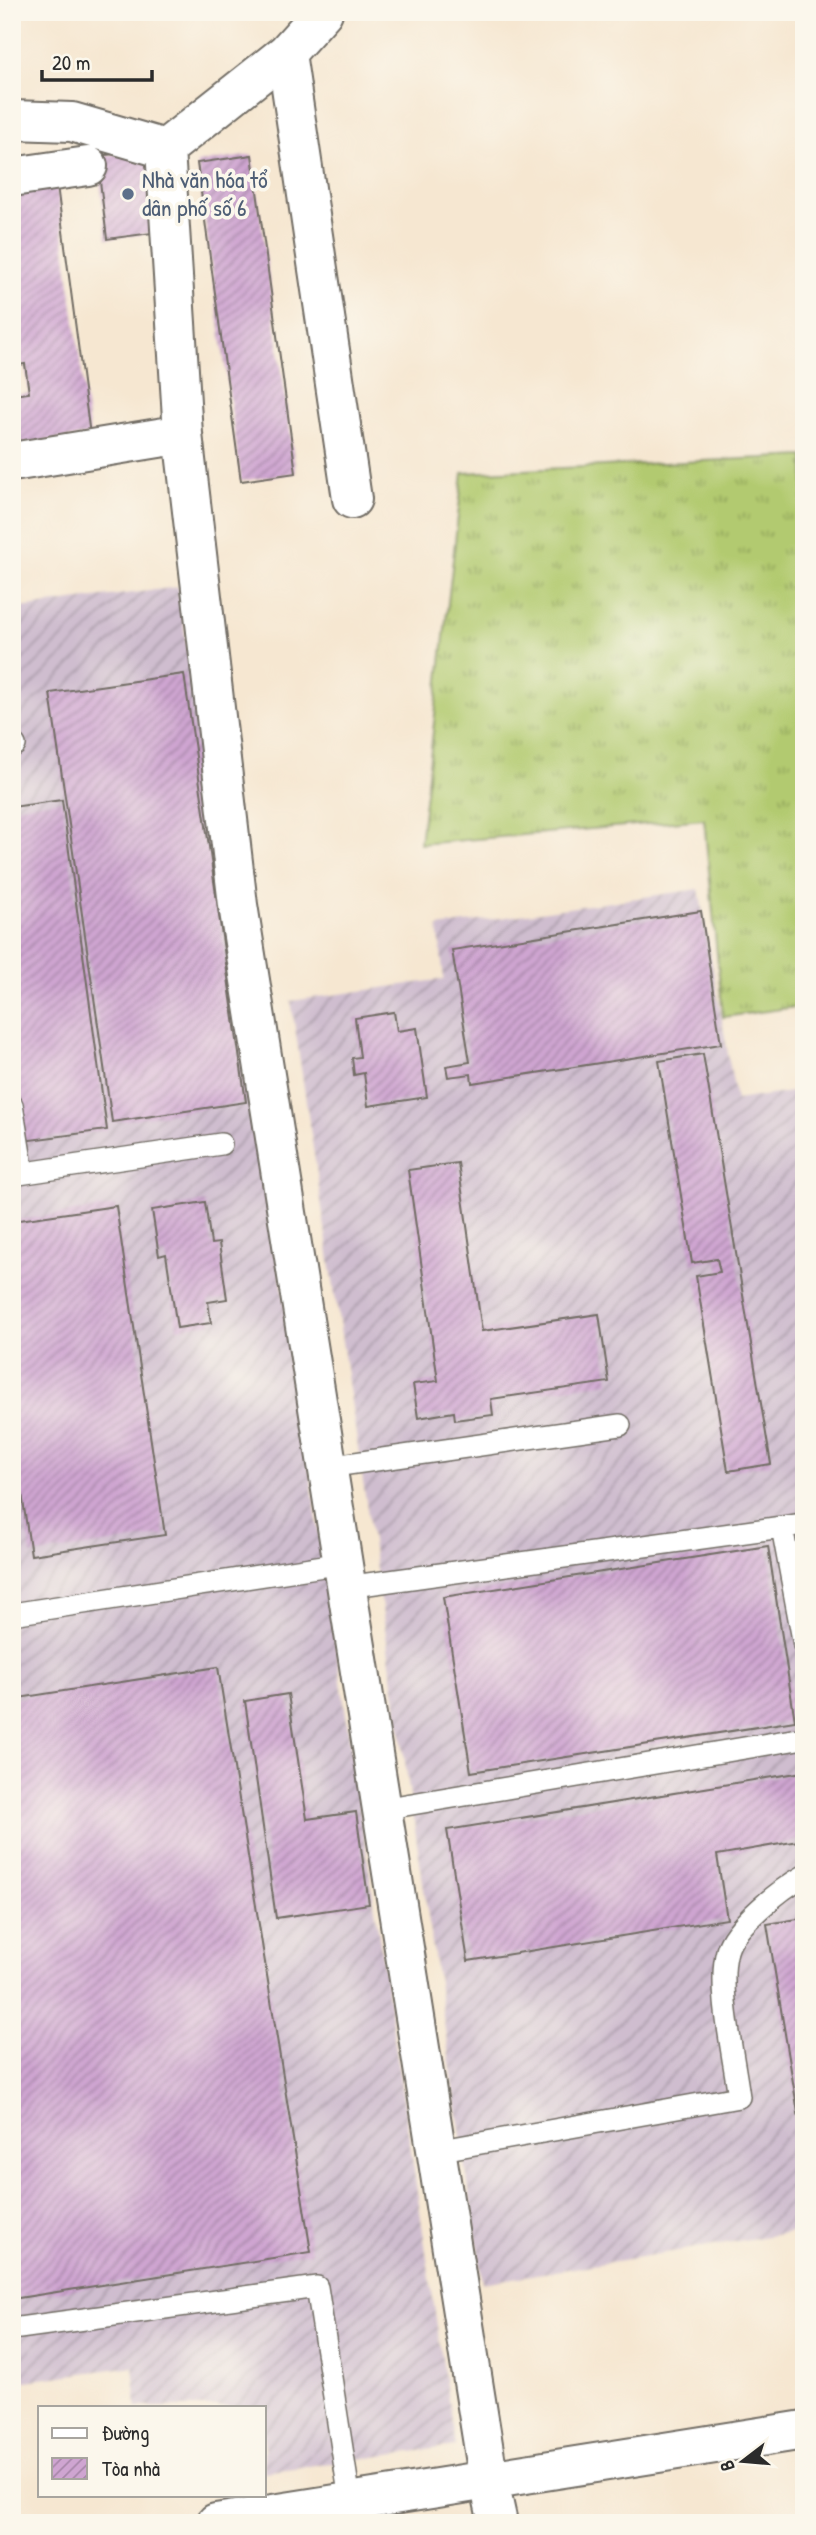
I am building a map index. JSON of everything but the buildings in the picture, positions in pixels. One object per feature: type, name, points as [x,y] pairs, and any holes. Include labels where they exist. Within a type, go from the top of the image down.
[{"type":"street","points":[[165,149],[286,53],[323,12]]},
{"type":"street","points":[[286,53],[352,499]]},
{"type":"street","points":[[12,120],[72,122],[165,149]]},
{"type":"street","points":[[165,149],[183,434],[238,905],[489,2482],[498,2523]]},
{"type":"street","points":[[12,177],[88,166]]},
{"type":"street","points":[[12,462],[183,434]]},
{"type":"street","points":[[216,2523],[350,2500],[489,2482],[804,2430]]},
{"type":"lane","points":[[12,1105],[18,1174],[220,1144]]},
{"type":"lane","points":[[327,1467],[620,1424]]},
{"type":"lane","points":[[12,1614],[804,1524]]},
{"type":"lane","points":[[782,1527],[804,1645]]},
{"type":"lane","points":[[382,1809],[804,1738]]},
{"type":"lane","points":[[436,2151],[740,2096],[722,1976],[727,1948],[752,1915],[804,1876]]},
{"type":"lane","points":[[12,2329],[317,2287],[350,2500]]},
{"type":"shaded area","points":[[178,587],[455,2446],[266,2472],[266,2406],[137,2406],[133,2366],[12,2383],[12,609]]},
{"type":"shaded area","points":[[699,889],[736,1100],[804,1090],[804,2230],[483,2283],[291,1001],[444,979],[438,927]]},
{"type":"green space","points":[[804,456],[804,1006],[723,1017],[704,819],[420,844],[463,473]]},
{"type":"place","name":"Nhà văn hóa tổ dân phố số 6","points":[[128,194]]}]
